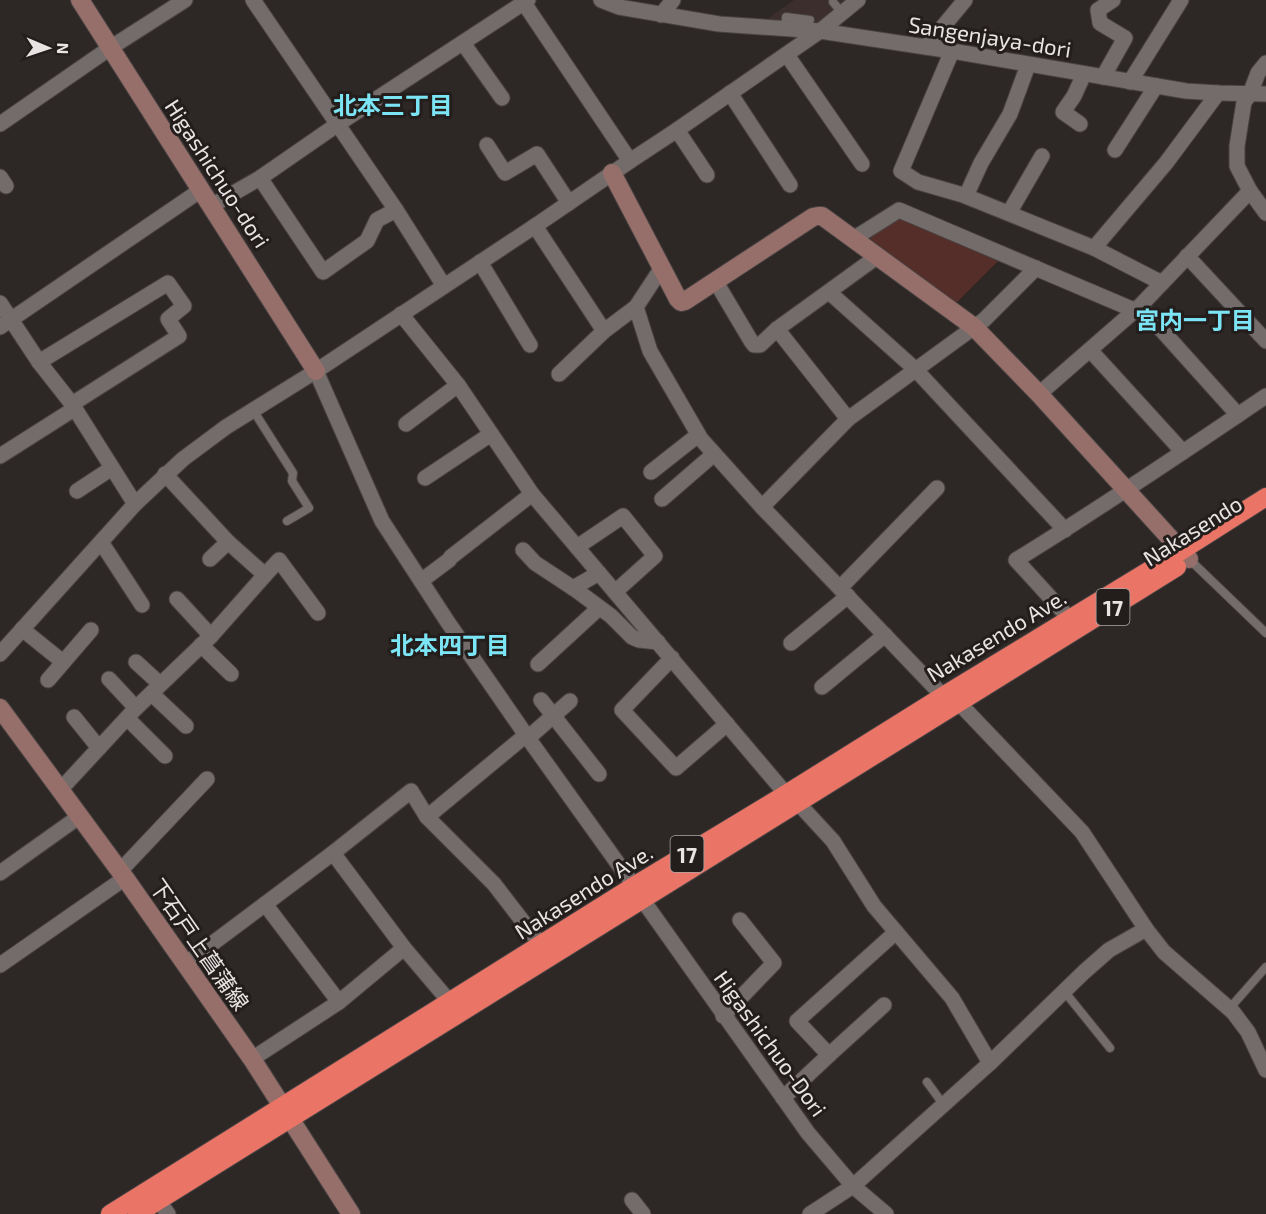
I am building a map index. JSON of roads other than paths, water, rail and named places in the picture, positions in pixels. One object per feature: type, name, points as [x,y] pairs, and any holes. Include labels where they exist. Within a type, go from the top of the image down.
[{"type":"highway","name":"Nakasendo Ave.","points":[[110,1214],[286,1113],[951,699],[1069,618],[1185,555],[1266,497]]},
{"type":"highway","name":"Nakasendo","points":[[951,699],[1185,555],[1266,511]]},
{"type":"highway","name":"Nakasendo Ave.","points":[[137,1214],[164,1207],[286,1113],[449,1001],[541,945],[638,893]]},
{"type":"street","points":[[0,124],[110,48],[185,0]]},
{"type":"street","points":[[253,0],[396,210],[444,286]]},
{"type":"street","name":"Sangenjaya-dori","points":[[601,0],[619,7],[720,24],[785,29],[815,26],[1186,91],[1266,94]]},
{"type":"street","points":[[661,15],[673,0]]},
{"type":"street","points":[[0,654],[135,504],[183,459],[226,427],[316,371],[677,130],[787,54],[838,7],[858,0]]},
{"type":"street","points":[[926,47],[965,0]]},
{"type":"street","points":[[1103,77],[1125,38],[1101,23],[1098,10],[1113,0]]},
{"type":"street","points":[[1130,81],[1181,0]]},
{"type":"street","points":[[211,206],[260,178],[338,124],[526,2],[630,160]]},
{"type":"street","name":"Higashichuo-dori","points":[[88,3],[110,48],[316,371]]},
{"type":"street","points":[[463,43],[502,98]]},
{"type":"street","points":[[952,51],[901,171],[918,182],[966,196],[1094,248],[1162,283]]},
{"type":"street","points":[[787,54],[862,164]]},
{"type":"street","points":[[1264,207],[1250,191],[1237,166],[1237,146],[1244,102],[1266,63]]},
{"type":"street","points":[[966,196],[981,163],[1010,114],[1028,65]]},
{"type":"street","points":[[1080,124],[1063,112],[1074,96],[1084,74]]},
{"type":"street","points":[[1115,150],[1156,86]]},
{"type":"street","points":[[730,93],[790,185]]},
{"type":"street","points":[[1094,248],[1166,163],[1218,93]]},
{"type":"street","points":[[677,130],[708,175]]},
{"type":"street","points":[[487,145],[505,173],[537,154],[569,202]]},
{"type":"street","points":[[1009,213],[1042,156]]},
{"type":"street","points":[[612,173],[681,302],[716,282],[813,217],[822,216],[974,327],[1039,394],[1185,555]]},
{"type":"street","points":[[260,178],[323,272],[367,241],[377,220],[396,210]]},
{"type":"street","points":[[5,323],[201,190]]},
{"type":"street","points":[[1039,394],[1137,308],[1250,191]]},
{"type":"street","points":[[853,239],[899,210],[1137,308],[1238,415]]},
{"type":"street","points":[[535,226],[604,331]]},
{"type":"street","points":[[716,282],[754,345],[760,345],[777,329],[878,256]]},
{"type":"street","points":[[1187,256],[1266,341]]},
{"type":"street","points":[[480,262],[530,345]]},
{"type":"street","points":[[559,375],[604,331],[636,307],[661,268]]},
{"type":"street","points":[[762,507],[848,419],[984,320],[1036,268]]},
{"type":"street","points":[[0,456],[179,336],[168,319],[184,306],[168,283],[39,362]]},
{"type":"street","points":[[828,292],[915,369],[1065,530]]},
{"type":"street","points":[[0,303],[5,323],[73,406],[135,504]]},
{"type":"street","points":[[636,307],[651,351],[698,435],[762,507],[885,635],[1082,832],[1146,929],[1164,952],[1229,1009],[1248,1032],[1266,1070]]},
{"type":"street","points":[[401,314],[458,385],[532,494],[792,799],[833,841],[874,906],[952,998],[990,1063]]},
{"type":"street","points":[[777,329],[848,419]]},
{"type":"street","points":[[1090,350],[1183,452]]},
{"type":"street","name":"Higashichuo-Dori","points":[[316,371],[382,522],[421,581],[723,1016],[808,1133],[853,1186],[886,1214]]},
{"type":"street","points":[[406,424],[458,385]]},
{"type":"street","points":[[1069,618],[1016,560],[1126,490],[1266,396]]},
{"type":"street","points":[[425,478],[491,434]]},
{"type":"street","points":[[651,472],[698,435]]},
{"type":"street","points":[[662,499],[714,454]]},
{"type":"street","points":[[77,491],[112,468]]},
{"type":"street","points":[[165,474],[228,542],[264,575]]},
{"type":"street","points":[[791,643],[844,592],[937,488]]},
{"type":"street","points":[[421,581],[532,494]]},
{"type":"street","points":[[577,547],[623,516],[655,556],[615,592]]},
{"type":"street","points":[[101,542],[142,605]]},
{"type":"street","points":[[210,559],[228,542]]},
{"type":"street","points":[[523,550],[535,564],[611,616],[632,637],[658,642]]},
{"type":"street","points":[[61,789],[132,713],[206,641],[279,560],[318,613]]},
{"type":"street","points":[[573,588],[599,573]]},
{"type":"street","points":[[177,599],[231,674]]},
{"type":"street","points":[[538,664],[599,608]]},
{"type":"street","points":[[22,629],[63,662]]},
{"type":"street","points":[[48,680],[91,630]]},
{"type":"street","points":[[822,687],[885,635]]},
{"type":"street","points":[[672,658],[622,710],[676,768],[727,724]]},
{"type":"street","points":[[136,662],[186,726]]},
{"type":"street","points":[[108,679],[165,756]]},
{"type":"street","points":[[541,700],[599,774]]},
{"type":"street","points":[[427,817],[570,701]]},
{"type":"street","name":"下石戸上菖蒲線","points":[[0,708],[123,875],[252,1059],[351,1214]]},
{"type":"street","points":[[74,717],[99,748]]},
{"type":"street","points":[[0,965],[123,875],[207,779]]},
{"type":"street","points":[[185,964],[333,853],[411,791],[427,817],[494,884],[541,945]]},
{"type":"street","points":[[0,873],[80,816]]},
{"type":"street","points":[[333,853],[404,948],[449,1001]]},
{"type":"street","points":[[265,904],[339,1002]]},
{"type":"street","points":[[723,1016],[774,963],[740,920]]},
{"type":"street","points":[[810,1214],[853,1186],[990,1063],[1109,950],[1146,929]]},
{"type":"street","points":[[829,1055],[797,1021],[896,932]]},
{"type":"street","points":[[252,1059],[339,1002],[404,948]]},
{"type":"street","points":[[783,1098],[884,1005]]},
{"type":"street","points":[[632,1200],[643,1214]]},
{"type":"lane","points":[[253,410],[294,473],[292,481],[309,508],[287,521]]},
{"type":"lane","points":[[1185,555],[1266,633]]},
{"type":"lane","points":[[1229,1009],[1266,967]]},
{"type":"lane","points":[[1064,991],[1110,1047]]},
{"type":"lane","points":[[927,1082],[943,1104]]},
{"type":"district","name":"北本三丁目","points":[[393,104]]},
{"type":"district","name":"宮内一丁目","points":[[1195,319]]},
{"type":"district","name":"北本四丁目","points":[[450,644]]}]
